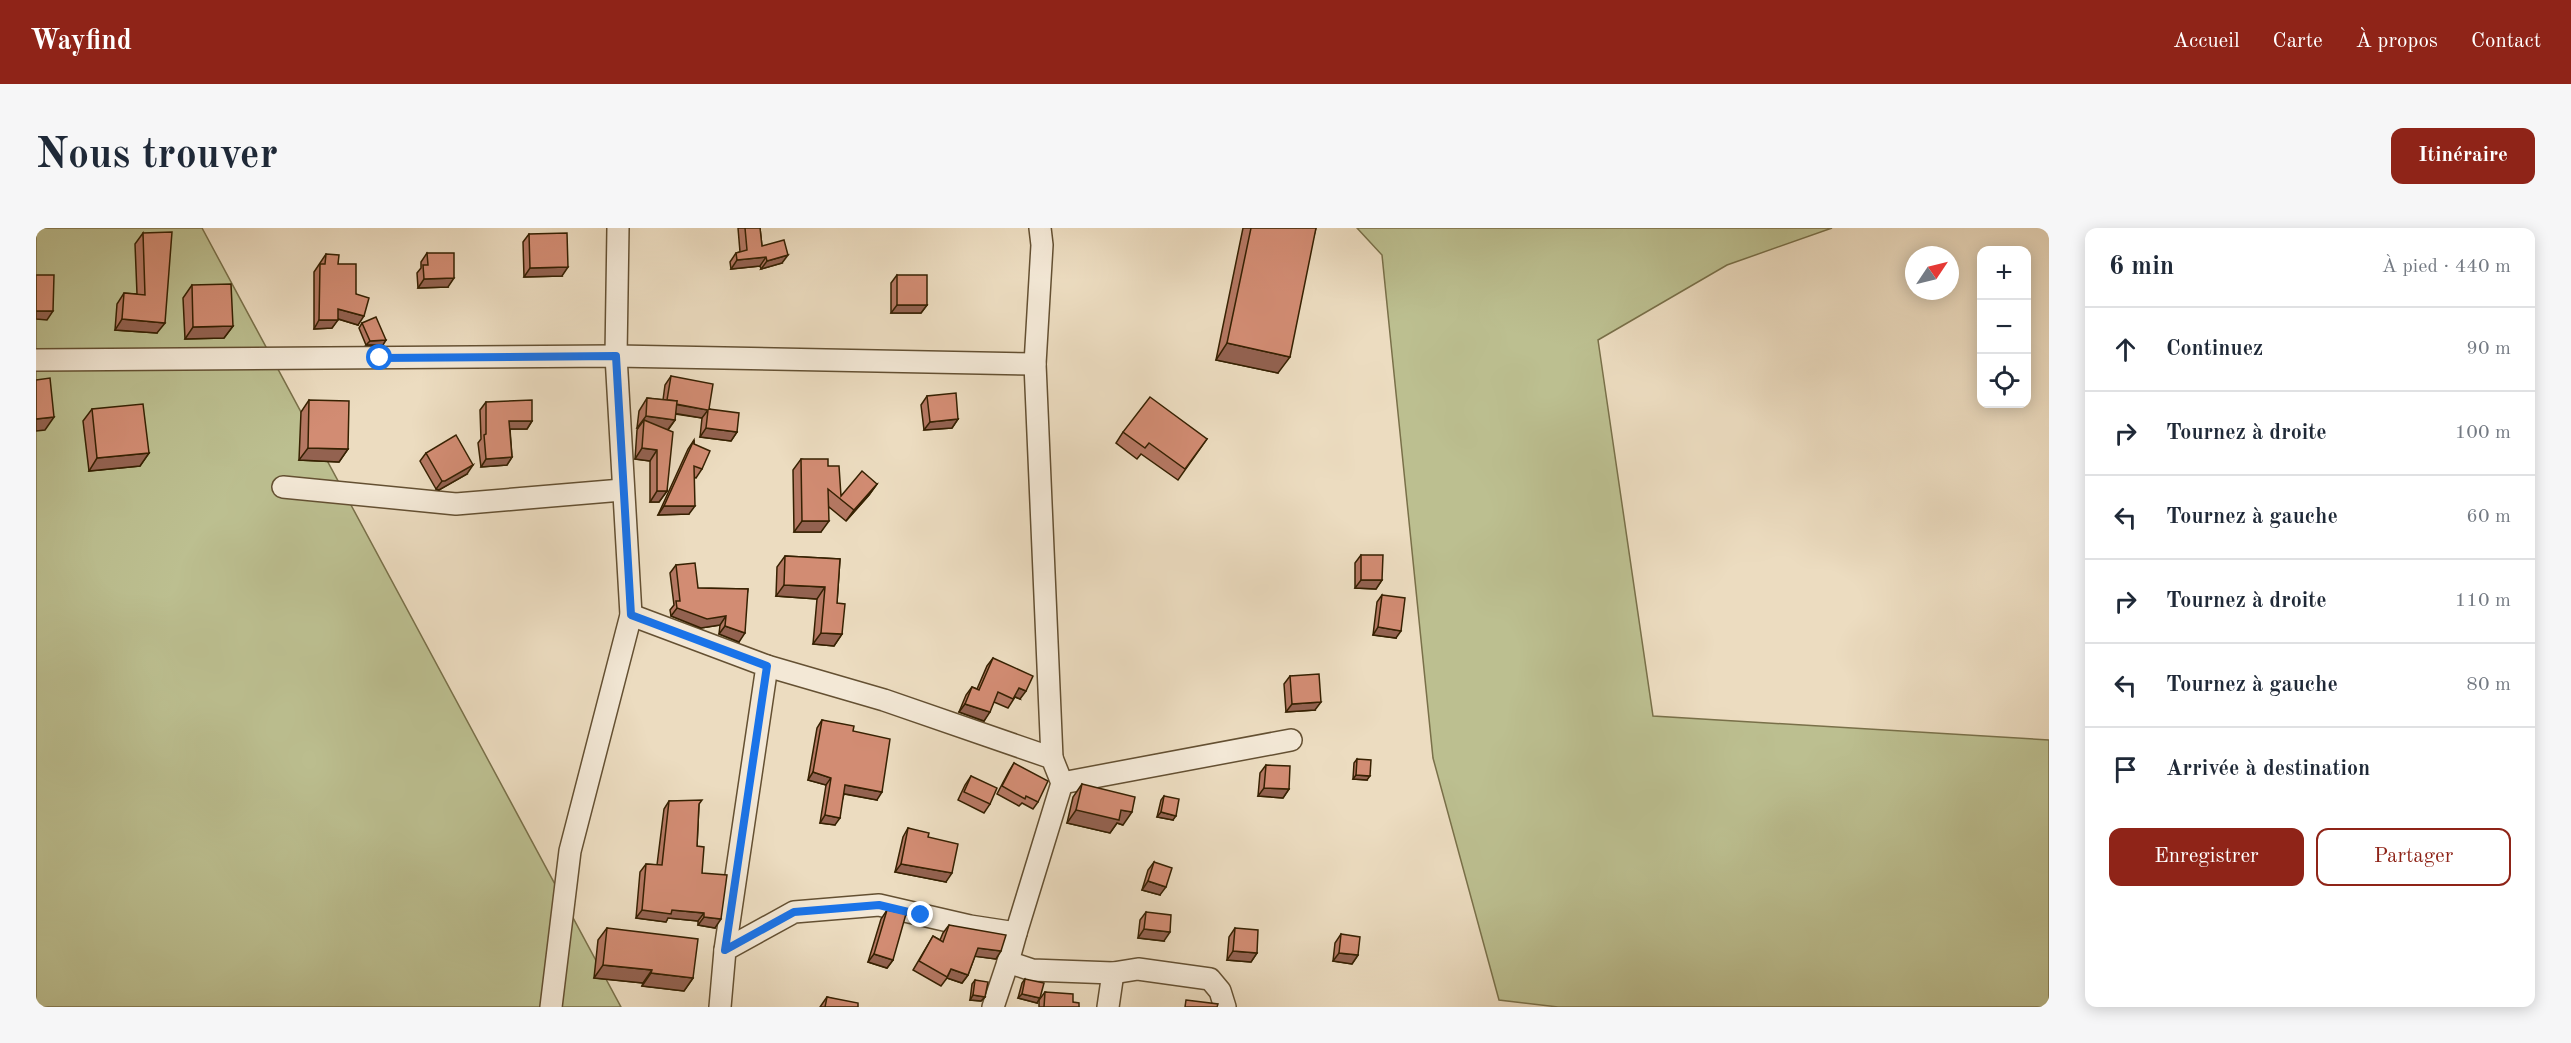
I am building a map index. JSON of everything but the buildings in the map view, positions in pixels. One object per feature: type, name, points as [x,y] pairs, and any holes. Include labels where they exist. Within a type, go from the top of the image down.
[{"type":"street","points":[[551,1007],[570,851],[631,615],[616,356],[618,228]]},
{"type":"street","points":[[993,1007],[1062,783],[1052,758],[1035,364],[1041,228]]},
{"type":"street","points":[[36,360],[616,356],[1035,364]]},
{"type":"street","points":[[283,486],[456,504],[622,490]]},
{"type":"street","points":[[631,615],[767,666],[884,700],[1052,758]]},
{"type":"street","points":[[720,1007],[725,950],[767,666]]},
{"type":"street","points":[[1062,783],[1291,740]]},
{"type":"street","points":[[725,950],[794,912],[879,905],[970,926],[1016,933]]},
{"type":"street","points":[[1008,962],[1032,970],[1113,973],[1138,969],[1210,979],[1220,991],[1225,1007]]},
{"type":"street","points":[[1108,1007],[1113,973]]},
{"type":"green space","points":[[36,228],[202,228],[621,1007],[36,1007]]},
{"type":"green space","points":[[1357,228],[1832,228],[1727,265],[1598,340],[1653,716],[2049,740],[2049,1007],[1558,1007],[1499,1000],[1433,758],[1382,255]]},
{"type":"route","points":[[380,358],[616,356],[631,615],[767,666],[725,950],[794,912],[879,905],[921,915]]}]
